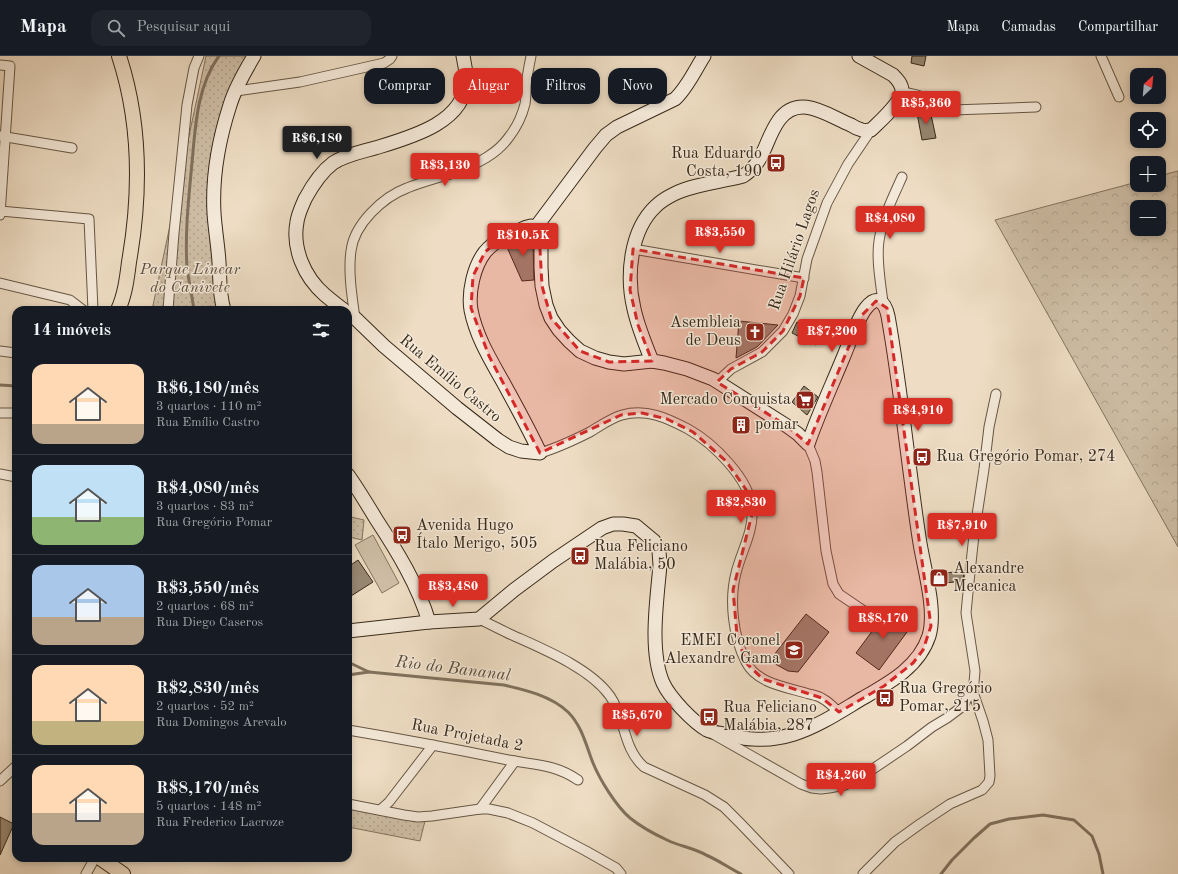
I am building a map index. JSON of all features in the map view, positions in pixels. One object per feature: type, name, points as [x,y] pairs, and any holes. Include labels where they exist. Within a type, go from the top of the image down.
[{"type":"main road","points":[[119,56],[132,102],[136,139],[137,174],[136,215],[132,249],[127,277],[119,306]]},
{"type":"main road","points":[[106,862],[123,874]]},
{"type":"street","points":[[168,306],[187,105],[194,68],[199,56]]},
{"type":"street","points":[[223,306],[220,292],[219,262],[214,213],[217,165],[230,104],[254,56]]},
{"type":"street","points":[[236,90],[300,82],[384,63],[392,56]]},
{"type":"street","points":[[339,306],[324,294],[310,279],[298,252],[295,236],[297,221],[304,201],[324,170],[334,163],[352,154],[412,136],[432,128],[449,116],[456,109],[464,92],[466,81],[463,56]]},
{"type":"street","points":[[352,315],[350,251],[353,240],[361,226],[370,214],[393,194],[476,164],[494,152],[505,142],[512,133],[525,104],[526,84],[531,56]]},
{"type":"street","points":[[704,56],[686,86],[675,99],[606,135],[536,226],[527,227],[499,240],[485,252],[473,276],[471,308],[475,325],[488,356],[540,453],[554,449],[621,415],[642,413],[653,414],[675,422],[693,432],[710,445],[726,461],[738,475],[747,491],[752,505],[752,523],[736,573],[733,590],[733,613],[741,651],[746,663],[754,673],[763,679],[773,684],[822,698],[839,712]]},
{"type":"street","points":[[1101,56],[1119,97]]},
{"type":"street","points":[[868,58],[893,75],[900,84],[902,92],[915,94],[944,109],[1036,107]]},
{"type":"street","points":[[0,64],[10,66],[3,136],[0,215]]},
{"type":"street","name":"Rua Hilário Lagos","points":[[717,382],[731,369],[762,352],[783,331],[800,296],[808,259],[827,203],[848,164],[871,130],[891,110],[902,92]]},
{"type":"street","points":[[652,361],[638,325],[633,303],[630,274],[633,249],[642,225],[656,206],[676,193],[742,176],[751,170],[758,162],[772,132],[784,114],[790,109],[805,106],[815,108],[861,130],[871,130]]},
{"type":"street","points":[[3,136],[72,148]]},
{"type":"street","points":[[708,731],[751,739],[782,737],[815,725],[884,686],[913,663],[923,650],[928,638],[931,626],[931,611],[927,576],[920,540],[897,366],[887,308],[883,303],[879,267],[879,241],[883,223],[902,177]]},
{"type":"street","points":[[0,211],[89,218],[93,306]]},
{"type":"street","points":[[536,226],[539,231],[541,241],[542,286],[546,304],[551,318],[559,330],[580,351],[595,358],[609,362],[624,364],[652,361],[664,363],[687,369],[713,379],[787,426],[808,444],[815,461],[817,472],[826,551],[832,584],[839,594],[864,611]]},
{"type":"street","points":[[633,249],[804,278]]},
{"type":"street","points":[[0,283],[70,300],[78,306]]},
{"type":"street","points":[[808,444],[862,315],[866,308],[873,302],[876,301],[883,303]]},
{"type":"street","name":"Rua Emílio Castro","points":[[352,315],[406,365],[498,440],[508,446],[522,451],[540,453]]},
{"type":"street","points":[[0,351],[12,352]]},
{"type":"street","points":[[352,631],[479,618],[575,545],[602,528],[613,524],[636,526],[654,541],[659,551],[660,565],[656,608],[655,650],[658,668],[663,684],[672,697],[686,714],[708,731],[801,784],[812,788],[821,789],[845,786],[908,746],[932,727],[948,718],[963,706],[972,689],[975,671],[966,612],[973,542],[989,427],[996,394]]},
{"type":"street","points":[[0,413],[12,413]]},
{"type":"street","points":[[0,474],[12,476]]},
{"type":"street","points":[[352,481],[396,548],[419,594],[429,622]]},
{"type":"street","points":[[479,618],[496,628],[543,649],[580,669],[593,679],[603,688],[615,704],[631,752],[639,763],[644,767],[710,798],[724,807],[789,874]]},
{"type":"street","points":[[863,874],[895,842],[950,804],[982,790],[989,782],[988,740],[972,689]]},
{"type":"street","name":"Rua Projetada 2","points":[[352,731],[556,768],[578,780]]},
{"type":"street","points":[[380,810],[389,802],[433,745]]},
{"type":"street","points":[[480,809],[515,761]]},
{"type":"street","points":[[0,781],[12,770]]},
{"type":"street","points":[[352,805],[418,817],[480,809],[490,809],[508,813],[533,823],[616,868],[621,874]]},
{"type":"street","points":[[86,874],[93,862]]},
{"type":"highlighted area","points":[[531,226],[539,231],[542,286],[551,318],[580,351],[609,362],[652,361],[638,325],[630,290],[633,249],[804,278],[800,296],[783,331],[762,352],[731,369],[717,382],[787,426],[808,444],[862,315],[876,301],[887,308],[931,626],[923,650],[913,663],[884,686],[839,712],[822,698],[763,679],[746,663],[737,635],[733,590],[753,510],[747,491],[726,461],[693,432],[667,419],[642,413],[621,415],[540,453],[489,356],[471,308],[473,276],[485,252],[499,240]]},
{"type":"green space","name":"Parque Linear do Canivete","points":[[206,56],[249,56],[214,185],[227,306],[153,306]]},
{"type":"green space","points":[[1178,171],[1178,547],[995,220],[1130,184],[1130,192],[1166,192],[1166,174]]},
{"type":"green space","points":[[352,517],[364,520],[362,540],[352,538]]},
{"type":"green space","points":[[373,535],[399,583],[382,593],[355,545]]},
{"type":"green space","points":[[352,807],[425,821],[420,841],[352,828]]},
{"type":"building","points":[[912,56],[926,56],[924,66],[911,63]]},
{"type":"building","points":[[930,110],[936,138],[922,140],[917,113]]},
{"type":"building","points":[[530,235],[533,242],[534,280],[522,281],[506,245]]},
{"type":"building","name":"Asembleia de Deus","points":[[739,321],[778,325],[757,347],[736,358]]},
{"type":"building","points":[[797,322],[821,335],[816,345],[792,333]]},
{"type":"building","name":"Mercado Conquista","points":[[804,386],[818,397],[807,415],[792,402]]},
{"type":"building","points":[[358,560],[373,582],[352,595],[352,564]]},
{"type":"building","points":[[964,571],[963,581],[936,584],[935,574]]},
{"type":"building","points":[[887,611],[910,628],[879,670],[856,653]]},
{"type":"building","points":[[806,614],[829,632],[798,672],[788,671],[770,660]]},
{"type":"building","points":[[0,817],[12,823],[12,828],[0,855]]},
{"type":"waterway","points":[[193,306],[187,268],[186,244],[194,144],[201,97],[211,69],[219,56]]},
{"type":"waterway","points":[[0,385],[12,386]]},
{"type":"waterway","name":"Rio do Bananal","points":[[352,664],[369,672],[504,685],[529,692],[554,702],[568,712],[577,723],[600,777],[614,800],[630,818],[662,838],[715,859],[741,874]]},
{"type":"waterway","points":[[352,674],[369,672]]},
{"type":"waterway","name":"Rio do Bananal","points":[[941,874],[952,860],[990,824],[1009,819],[1043,815],[1074,820],[1092,836],[1099,854],[1103,874]]},
{"type":"place","name":"Rua Eduardo Costa, 190","points":[[776,163]]},
{"type":"place","name":"Asembleia de Deus","points":[[755,332]]},
{"type":"place","name":"Mercado Conquista","points":[[805,400]]},
{"type":"place","name":"pomar","points":[[741,425]]},
{"type":"place","name":"Rua Gregório Pomar, 274","points":[[922,457]]},
{"type":"place","name":"Avenida Hugo Ítalo Merigo, 505","points":[[402,535]]},
{"type":"place","name":"Rua Feliciano Malábia, 50","points":[[580,556]]},
{"type":"place","name":"Alexandre Mecanica","points":[[939,578]]},
{"type":"place","name":"EMEI Coronel Alexandre Gama","points":[[794,650]]},
{"type":"place","name":"Rua Gregório Pomar, 215","points":[[885,698]]},
{"type":"place","name":"Rua Feliciano Malábia, 287","points":[[709,717]]}]
